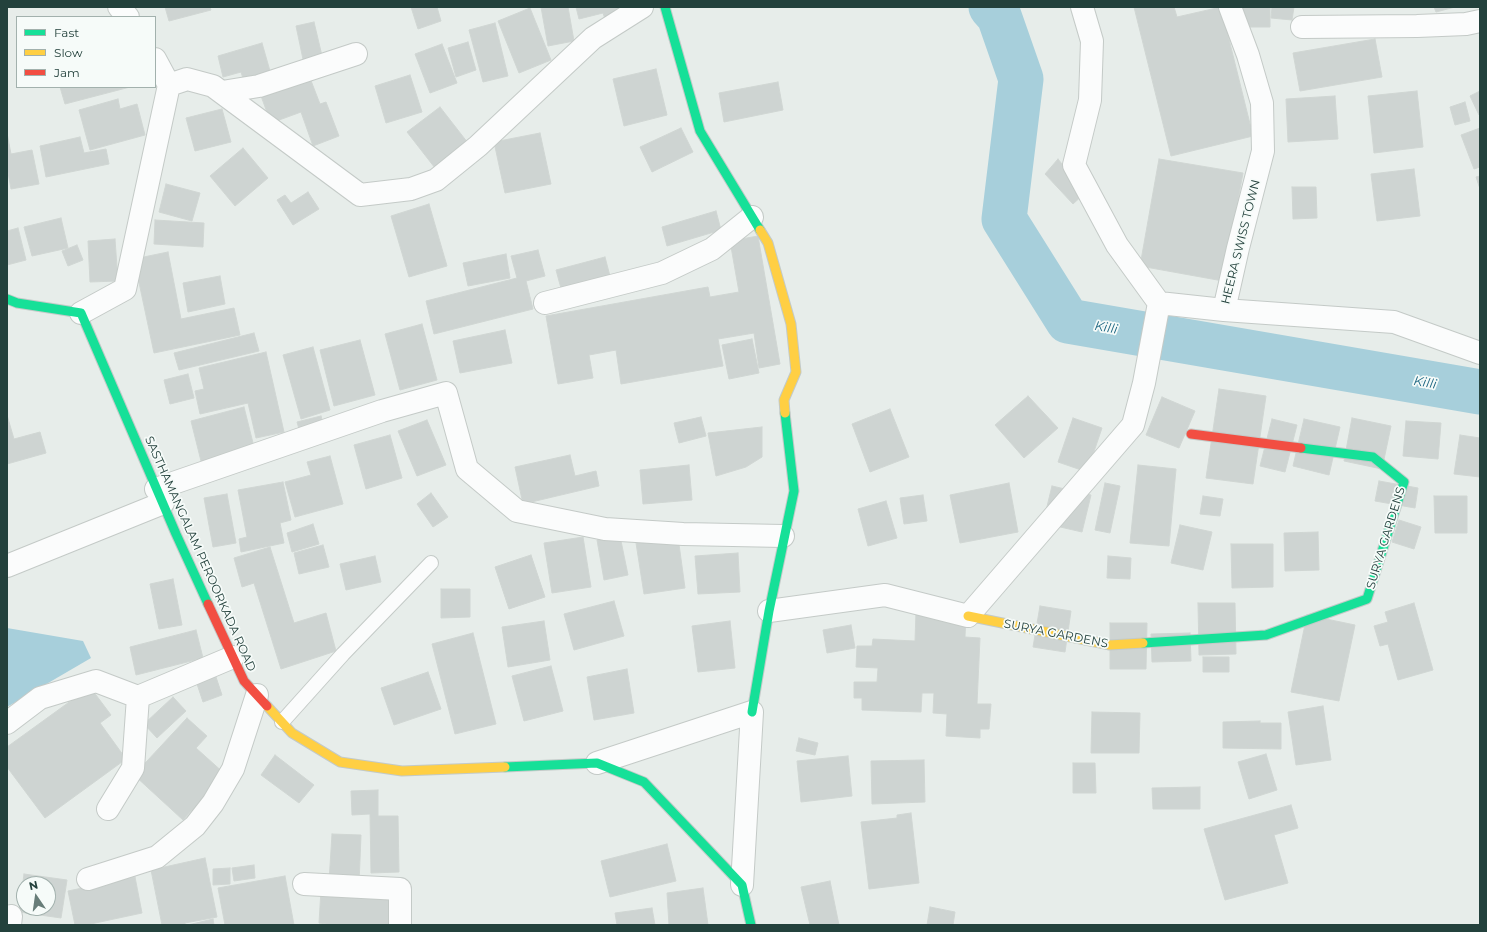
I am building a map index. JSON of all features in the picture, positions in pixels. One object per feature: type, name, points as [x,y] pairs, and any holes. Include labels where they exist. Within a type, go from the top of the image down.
[{"type":"street","points":[[120,7],[127,16]]},
{"type":"street","points":[[169,85],[187,79],[213,86],[360,195],[411,189],[436,180],[478,146],[594,38],[642,7]]},
{"type":"street","points":[[665,7],[700,131],[768,243],[791,324],[796,372],[784,400],[794,492],[783,536],[752,712],[742,885],[751,925]]},
{"type":"street","points":[[968,616],[1133,425],[1144,383],[1159,303],[1117,245],[1074,165],[1090,100],[1092,41],[1082,7]]},
{"type":"street","name":"HEERA SWISS TOWN","points":[[1159,303],[1224,310],[1263,151],[1262,103],[1248,55],[1230,7]]},
{"type":"street","points":[[1302,27],[1417,26],[1466,24],[1480,21]]},
{"type":"street","points":[[222,92],[259,86],[356,54]]},
{"type":"street","points":[[7,303],[17,303],[81,313],[125,289],[169,85],[156,61]]},
{"type":"street","points":[[545,303],[662,273],[712,249],[752,217]]},
{"type":"street","points":[[7,299],[17,303]]},
{"type":"street","points":[[1224,310],[1394,322],[1480,353]]},
{"type":"street","name":"SASTHAMANGALAM PEROORKADA ROAD","points":[[81,313],[160,496],[244,681],[292,733],[340,762],[402,771],[597,763],[644,782],[742,885]]},
{"type":"street","points":[[7,566],[160,496],[382,411],[446,393],[467,469],[517,510],[605,529],[683,534],[783,536]]},
{"type":"street","name":"SURYA GARDENS","points":[[769,611],[886,595],[968,616],[1110,645],[1266,635],[1367,600],[1404,482],[1373,457],[1191,434]]},
{"type":"street","points":[[7,723],[40,698],[96,681],[138,697],[233,657]]},
{"type":"street","points":[[88,879],[157,857],[195,826],[213,803],[233,769],[257,695]]},
{"type":"street","points":[[108,809],[133,768],[138,697]]},
{"type":"street","points":[[597,763],[752,712]]},
{"type":"street","points":[[304,884],[400,889],[400,925]]},
{"type":"lane","points":[[282,722],[343,654],[431,563]]},
{"type":"water","points":[[7,628],[83,641],[91,658],[7,707]]},
{"type":"building","points":[[165,7],[210,7],[211,10],[169,21]]},
{"type":"building","points":[[411,7],[437,7],[441,21],[418,29]]},
{"type":"building","points":[[541,7],[568,7],[574,41],[548,46]]},
{"type":"building","points":[[576,7],[621,7],[623,15],[605,19],[603,13],[579,19]]},
{"type":"building","points":[[1134,7],[1174,7],[1177,17],[1221,7],[1253,136],[1171,156]]},
{"type":"building","points":[[1240,7],[1270,7],[1270,27],[1241,27]]},
{"type":"building","points":[[1272,7],[1294,7],[1292,20],[1271,18]]},
{"type":"building","points":[[1434,7],[1455,7],[1436,12]]},
{"type":"building","points":[[530,8],[551,60],[519,73],[498,21]]},
{"type":"building","points":[[314,22],[323,60],[304,64],[296,26]]},
{"type":"building","points":[[495,23],[508,76],[483,82],[469,30]]},
{"type":"building","points":[[1375,39],[1382,77],[1300,91],[1293,53]]},
{"type":"building","points":[[468,42],[476,70],[456,77],[448,48]]},
{"type":"building","points":[[262,43],[272,78],[245,85],[241,72],[223,77],[218,56]]},
{"type":"building","points":[[442,44],[457,83],[430,93],[415,54]]},
{"type":"building","points":[[656,69],[667,115],[624,126],[613,79]]},
{"type":"building","points":[[410,75],[422,112],[386,123],[375,86]]},
{"type":"building","points":[[310,78],[320,104],[326,102],[339,136],[313,146],[301,112],[271,123],[261,96]]},
{"type":"building","points":[[778,82],[783,110],[724,122],[719,93]]},
{"type":"building","points":[[60,88],[126,88],[65,104]]},
{"type":"building","points":[[1417,91],[1423,147],[1374,153],[1368,96]]},
{"type":"building","points":[[1480,91],[1480,114],[1479,115],[1470,96]]},
{"type":"building","points":[[1335,96],[1338,139],[1288,142],[1286,99]]},
{"type":"building","points":[[118,99],[120,109],[137,104],[145,135],[90,150],[79,110]]},
{"type":"building","points":[[1465,102],[1470,121],[1455,125],[1450,107]]},
{"type":"building","points":[[440,107],[468,143],[435,168],[407,132]]},
{"type":"building","points":[[222,109],[231,142],[195,151],[186,118]]},
{"type":"building","points":[[681,128],[693,152],[652,172],[640,147]]},
{"type":"building","points":[[1480,128],[1480,167],[1474,169],[1461,135]]},
{"type":"building","points":[[7,133],[11,154],[32,150],[39,184],[11,189],[7,167]]},
{"type":"building","points":[[540,133],[551,184],[505,193],[494,142]]},
{"type":"building","points":[[80,137],[84,153],[106,149],[109,164],[46,177],[40,146]]},
{"type":"building","points":[[243,148],[268,178],[235,206],[210,176]]},
{"type":"building","points":[[1058,159],[1085,193],[1073,204],[1045,174]]},
{"type":"building","points":[[1159,159],[1243,173],[1223,281],[1140,266]]},
{"type":"building","points":[[1414,169],[1420,216],[1377,221],[1371,174]]},
{"type":"building","points":[[1480,176],[1480,189],[1476,177]]},
{"type":"building","points":[[166,184],[200,193],[192,221],[159,212]]},
{"type":"building","points":[[1292,187],[1316,187],[1317,218],[1293,219]]},
{"type":"building","points":[[308,192],[319,209],[293,225],[277,200],[285,195],[291,203]]},
{"type":"building","points":[[429,204],[447,266],[409,277],[391,216]]},
{"type":"building","points":[[716,211],[721,230],[667,246],[662,227]]},
{"type":"building","points":[[61,218],[68,248],[32,256],[24,227]]},
{"type":"building","points":[[155,220],[204,223],[203,247],[154,244]]},
{"type":"building","points":[[18,228],[26,260],[7,265],[7,231]]},
{"type":"building","points":[[758,236],[780,364],[759,368],[754,333],[718,339],[723,366],[621,384],[616,350],[589,355],[593,378],[558,384],[546,316],[708,287],[710,297],[739,292],[730,241]]},
{"type":"building","points":[[115,239],[118,281],[90,282],[88,241]]},
{"type":"building","points":[[77,245],[83,260],[68,266],[62,251]]},
{"type":"building","points":[[538,250],[545,276],[526,281],[533,309],[434,334],[426,301],[517,278],[511,256]]},
{"type":"building","points":[[168,252],[181,319],[234,308],[240,335],[154,353],[134,259]]},
{"type":"building","points":[[506,254],[510,278],[468,286],[463,263]]},
{"type":"building","points":[[605,257],[611,280],[562,292],[556,270]]},
{"type":"building","points":[[220,276],[225,304],[188,312],[183,283]]},
{"type":"building","points":[[422,324],[437,380],[400,390],[385,334]]},
{"type":"building","points":[[505,330],[512,363],[460,373],[453,341]]},
{"type":"building","points":[[254,333],[259,351],[179,370],[174,353]]},
{"type":"building","points":[[752,339],[759,373],[729,379],[722,345]]},
{"type":"building","points":[[360,340],[375,395],[334,406],[320,350]]},
{"type":"building","points":[[313,347],[330,410],[301,419],[283,355]]},
{"type":"building","points":[[266,352],[284,432],[256,438],[248,403],[200,414],[195,391],[204,389],[199,368]]},
{"type":"building","points":[[188,374],[194,398],[170,404],[164,380]]},
{"type":"building","points":[[1219,389],[1266,396],[1253,484],[1206,478]]},
{"type":"building","points":[[1028,396],[1058,428],[1024,458],[995,425]]},
{"type":"building","points":[[1162,397],[1195,411],[1179,448],[1146,435]]},
{"type":"building","points":[[244,407],[255,451],[202,465],[191,421]]},
{"type":"building","points":[[890,409],[909,457],[870,472],[852,424]]},
{"type":"building","points":[[7,415],[14,439],[40,432],[46,453],[7,464]]},
{"type":"building","points":[[321,416],[325,430],[301,436],[297,422]]},
{"type":"building","points":[[701,417],[706,436],[679,443],[674,423]]},
{"type":"building","points":[[1073,418],[1102,428],[1087,472],[1058,462]]},
{"type":"building","points":[[1352,418],[1391,426],[1382,469],[1344,461]]},
{"type":"building","points":[[1272,419],[1297,425],[1285,472],[1260,466]]},
{"type":"building","points":[[1304,419],[1340,427],[1329,475],[1293,466]]},
{"type":"building","points":[[427,420],[446,465],[417,476],[398,431]]},
{"type":"building","points":[[1406,421],[1441,423],[1438,459],[1403,456]]},
{"type":"building","points":[[762,427],[762,457],[746,467],[716,476],[708,433]]},
{"type":"building","points":[[390,435],[402,478],[366,489],[354,445]]},
{"type":"building","points":[[1460,435],[1480,438],[1480,477],[1454,474]]},
{"type":"building","points":[[570,455],[575,476],[596,471],[599,486],[523,504],[515,467]]},
{"type":"building","points":[[330,456],[343,504],[295,517],[285,482],[311,475],[307,462]]},
{"type":"building","points":[[689,465],[692,500],[643,504],[640,470]]},
{"type":"building","points":[[1138,465],[1176,469],[1169,546],[1130,543]]},
{"type":"building","points":[[1379,481],[1418,488],[1415,508],[1375,501]]},
{"type":"building","points":[[283,482],[291,520],[280,523],[284,543],[241,552],[239,539],[247,537],[238,490]]},
{"type":"building","points":[[1009,483],[1018,532],[960,543],[950,495]]},
{"type":"building","points":[[1105,483],[1120,486],[1110,533],[1095,530]]},
{"type":"building","points":[[1052,486],[1091,495],[1082,532],[1043,523]]},
{"type":"building","points":[[431,493],[448,517],[433,527],[417,504]]},
{"type":"building","points":[[227,494],[236,543],[213,547],[204,498]]},
{"type":"building","points":[[923,495],[927,521],[904,524],[900,498]]},
{"type":"building","points":[[1203,496],[1223,499],[1220,516],[1200,514]]},
{"type":"building","points":[[1434,496],[1467,496],[1467,533],[1435,533]]},
{"type":"building","points":[[886,501],[897,538],[868,546],[858,509]]},
{"type":"building","points":[[1399,520],[1421,527],[1414,549],[1392,542]]},
{"type":"building","points":[[313,524],[319,544],[292,552],[287,533]]},
{"type":"building","points":[[1180,525],[1212,532],[1203,570],[1171,563]]},
{"type":"building","points":[[1318,532],[1319,570],[1285,571],[1284,533]]},
{"type":"building","points":[[620,536],[628,575],[604,580],[597,540]]},
{"type":"building","points":[[583,537],[591,587],[552,593],[544,543]]},
{"type":"building","points":[[678,537],[685,588],[644,594],[636,543]]},
{"type":"building","points":[[1231,544],[1273,544],[1273,587],[1232,588]]},
{"type":"building","points":[[323,545],[329,567],[299,574],[294,553]]},
{"type":"building","points":[[270,547],[294,623],[326,613],[336,651],[281,669],[254,583],[242,587],[234,558]]},
{"type":"building","points":[[738,553],[740,592],[698,594],[695,556]]},
{"type":"building","points":[[531,555],[545,597],[509,609],[495,567]]},
{"type":"building","points":[[375,556],[381,582],[346,590],[340,564]]},
{"type":"building","points":[[1108,556],[1131,558],[1130,579],[1107,578]]},
{"type":"building","points":[[173,579],[182,625],[159,629],[150,584]]},
{"type":"building","points":[[441,589],[470,589],[470,617],[441,618]]},
{"type":"building","points":[[614,601],[624,636],[574,650],[564,614]]},
{"type":"building","points":[[1198,603],[1235,603],[1236,654],[1199,655]]},
{"type":"building","points":[[1414,603],[1433,670],[1398,680],[1388,644],[1380,646],[1374,626],[1388,622],[1385,612]]},
{"type":"building","points":[[1040,606],[1071,611],[1065,652],[1033,647]]},
{"type":"building","points":[[916,612],[966,614],[965,637],[980,638],[977,704],[991,704],[989,729],[980,729],[980,738],[946,736],[947,714],[933,713],[934,693],[922,693],[921,712],[862,710],[862,698],[854,698],[854,682],[877,682],[878,668],[856,667],[857,646],[872,646],[873,639],[915,641]]},
{"type":"building","points":[[1307,615],[1355,625],[1339,701],[1291,692]]},
{"type":"building","points":[[544,621],[550,660],[508,667],[502,627]]},
{"type":"building","points":[[730,621],[735,668],[698,672],[692,626]]},
{"type":"building","points":[[1110,623],[1147,623],[1146,669],[1110,669]]},
{"type":"building","points":[[851,625],[855,648],[827,653],[823,630]]},
{"type":"building","points":[[196,630],[203,658],[136,675],[130,647]]},
{"type":"building","points":[[473,633],[496,724],[455,734],[432,644]]},
{"type":"building","points":[[1190,633],[1191,661],[1152,662],[1151,634]]},
{"type":"building","points":[[1203,657],[1229,657],[1229,672],[1203,672]]},
{"type":"building","points":[[551,666],[563,711],[524,721],[512,676]]},
{"type":"building","points":[[627,669],[634,713],[594,720],[587,677]]},
{"type":"building","points":[[428,672],[441,709],[394,725],[381,688]]},
{"type":"building","points":[[215,674],[222,695],[203,702],[196,681]]},
{"type":"building","points":[[90,687],[111,715],[100,723],[126,759],[45,818],[7,767],[7,747]]},
{"type":"building","points":[[173,697],[186,711],[157,738],[144,724]]},
{"type":"building","points":[[1323,706],[1331,760],[1296,765],[1288,712]]},
{"type":"building","points":[[1092,712],[1140,713],[1139,753],[1091,753]]},
{"type":"building","points":[[187,718],[207,736],[196,748],[225,774],[183,820],[134,775]]},
{"type":"building","points":[[1260,721],[1260,723],[1281,723],[1281,749],[1223,748],[1223,722]]},
{"type":"building","points":[[799,738],[818,743],[815,755],[796,751]]},
{"type":"building","points":[[1266,754],[1277,790],[1249,799],[1238,762]]},
{"type":"building","points":[[275,755],[314,785],[299,803],[261,775]]},
{"type":"building","points":[[848,756],[852,796],[801,802],[797,761]]},
{"type":"building","points":[[924,760],[925,802],[872,804],[871,761]]},
{"type":"building","points":[[1073,763],[1095,763],[1096,793],[1073,793]]},
{"type":"building","points":[[1200,787],[1200,809],[1153,809],[1152,788]]},
{"type":"building","points":[[378,790],[378,816],[398,816],[399,872],[371,873],[370,814],[352,815],[351,791]]},
{"type":"building","points":[[1291,805],[1298,828],[1274,835],[1288,883],[1225,900],[1204,829]]},
{"type":"building","points":[[911,813],[919,883],[869,889],[861,822],[897,818],[897,815]]},
{"type":"building","points":[[332,834],[361,835],[359,884],[329,882]]},
{"type":"building","points":[[667,844],[676,881],[610,897],[601,861]]},
{"type":"building","points":[[205,858],[217,917],[185,923],[185,925],[162,925],[151,870]]},
{"type":"building","points":[[254,865],[255,878],[234,881],[232,868]]},
{"type":"building","points":[[230,868],[230,884],[213,885],[213,869]]},
{"type":"building","points":[[24,874],[38,876],[24,876]]},
{"type":"building","points":[[285,876],[294,925],[225,925],[218,888]]},
{"type":"building","points":[[135,877],[142,913],[86,925],[75,925],[68,891]]},
{"type":"building","points":[[56,878],[67,880],[61,918],[47,916],[56,916]]},
{"type":"building","points":[[830,881],[839,925],[810,925],[801,887]]},
{"type":"building","points":[[703,888],[708,925],[669,925],[667,893]]},
{"type":"building","points":[[321,890],[393,894],[391,925],[333,925],[319,923]]},
{"type":"building","points":[[930,907],[955,912],[953,925],[927,925]]},
{"type":"building","points":[[652,908],[655,925],[617,925],[615,913]]},
{"type":"building","points":[[213,919],[214,925],[188,925]]},
{"type":"waterway","name":"Killi","points":[[991,7],[999,16],[1021,79],[1004,219],[1068,321],[1480,392]]},
{"type":"traffic: fast","points":[[665,7],[700,131],[760,230]]},
{"type":"traffic: fast","points":[[7,299],[17,303],[81,313],[176,534],[208,604]]},
{"type":"traffic: fast","points":[[752,712],[769,611],[794,491],[785,413]]},
{"type":"traffic: fast","points":[[1143,643],[1266,635],[1367,599],[1404,482],[1373,457],[1301,448]]},
{"type":"traffic: fast","points":[[505,767],[597,763],[644,782],[742,885],[751,925]]},
{"type":"traffic: slow","points":[[760,230],[768,243],[791,324],[796,372],[784,400],[785,413]]},
{"type":"traffic: slow","points":[[968,616],[1110,645],[1143,643]]},
{"type":"traffic: slow","points":[[267,706],[292,733],[340,762],[402,771],[505,767]]},
{"type":"traffic: jam","points":[[1191,434],[1301,448]]},
{"type":"traffic: jam","points":[[208,604],[244,681],[267,706]]}]
